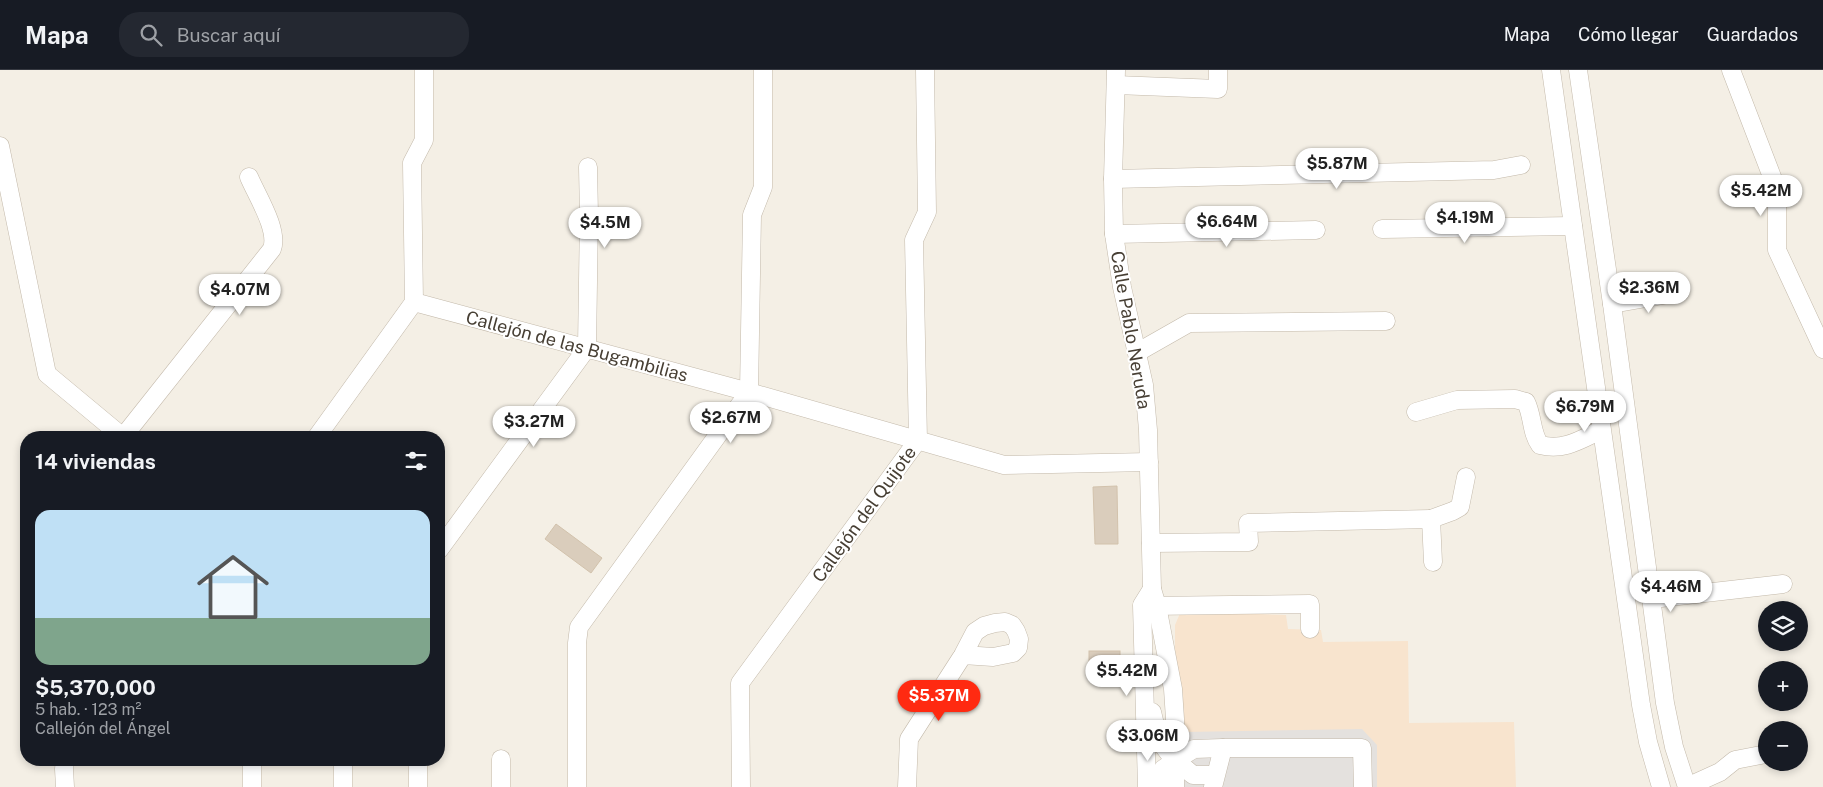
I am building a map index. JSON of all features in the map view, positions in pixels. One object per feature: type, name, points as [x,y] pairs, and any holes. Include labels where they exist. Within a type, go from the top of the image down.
[{"type":"street","points":[[321,431],[414,302],[412,163],[424,140],[424,70]]},
{"type":"street","points":[[578,787],[577,643],[579,627],[749,392],[752,216],[763,187],[763,70]]},
{"type":"street","name":"Callejón del Quijote","points":[[741,787],[740,683],[918,440],[914,240],[927,212],[925,70]]},
{"type":"street","points":[[1116,78],[1218,89],[1218,70]]},
{"type":"street","points":[[1551,70],[1641,705],[1648,742],[1661,787]]},
{"type":"street","points":[[1578,70],[1612,304],[1665,703],[1674,747],[1687,787],[1720,772],[1735,760],[1758,756]]},
{"type":"street","points":[[1731,70],[1774,182],[1777,205],[1777,250],[1823,349]]},
{"type":"street","name":"Calle Pablo Neruda","points":[[1116,78],[1113,178],[1114,234],[1122,287],[1144,385],[1148,462],[1152,589],[1143,691],[1147,787]]},
{"type":"street","points":[[0,146],[46,374],[117,431]]},
{"type":"street","points":[[1113,178],[1494,170],[1521,165]]},
{"type":"street","points":[[445,542],[587,348],[588,167]]},
{"type":"street","points":[[129,431],[272,249],[275,242],[273,232],[249,177]]},
{"type":"street","points":[[1382,229],[1573,226]]},
{"type":"street","points":[[1114,234],[1316,230]]},
{"type":"street","points":[[1612,304],[1680,292]]},
{"type":"street","name":"Callejón de las Bugambilias","points":[[414,302],[749,392],[1004,466],[1148,462]]},
{"type":"street","points":[[1138,352],[1189,323],[1386,322]]},
{"type":"street","points":[[1416,412],[1457,400],[1515,399],[1526,402],[1530,410],[1535,439],[1540,446],[1551,448],[1562,447],[1601,430]]},
{"type":"street","points":[[1151,543],[1249,542],[1248,523],[1431,519],[1460,507],[1466,477]]},
{"type":"street","points":[[1431,519],[1433,562]]},
{"type":"street","points":[[1652,600],[1783,584]]},
{"type":"street","points":[[1150,606],[1310,604],[1310,629]]},
{"type":"street","name":"Calle Pablo Neruda","points":[[1150,606],[1173,689],[1176,760],[1175,787]]},
{"type":"street","points":[[906,787],[909,739],[963,655]]},
{"type":"street","points":[[1143,691],[1151,708],[1159,740],[1166,751],[1193,775],[1214,781],[1222,748]]},
{"type":"street","points":[[1641,705],[1665,703]]},
{"type":"street","points":[[1157,787],[1158,778],[1163,769],[1194,749],[1222,748],[1362,748],[1363,787]]},
{"type":"street","points":[[500,787],[501,758]]},
{"type":"street","points":[[64,766],[65,787]]},
{"type":"street","points":[[252,766],[252,787]]},
{"type":"street","points":[[343,766],[343,787]]},
{"type":"street","points":[[418,766],[418,787]]},
{"type":"shaded area","points":[[1181,611],[1286,615],[1288,629],[1321,630],[1323,642],[1408,641],[1409,723],[1514,722],[1516,787],[1183,787],[1184,732],[1175,649],[1175,625]]},
{"type":"shaded area","points":[[1362,729],[1377,745],[1377,787],[1183,787],[1184,732]]},
{"type":"building","points":[[1117,486],[1118,544],[1095,544],[1093,487]]},
{"type":"building","points":[[556,524],[602,558],[591,573],[545,539]]},
{"type":"building","points":[[1089,651],[1120,651],[1120,672],[1089,672]]}]
